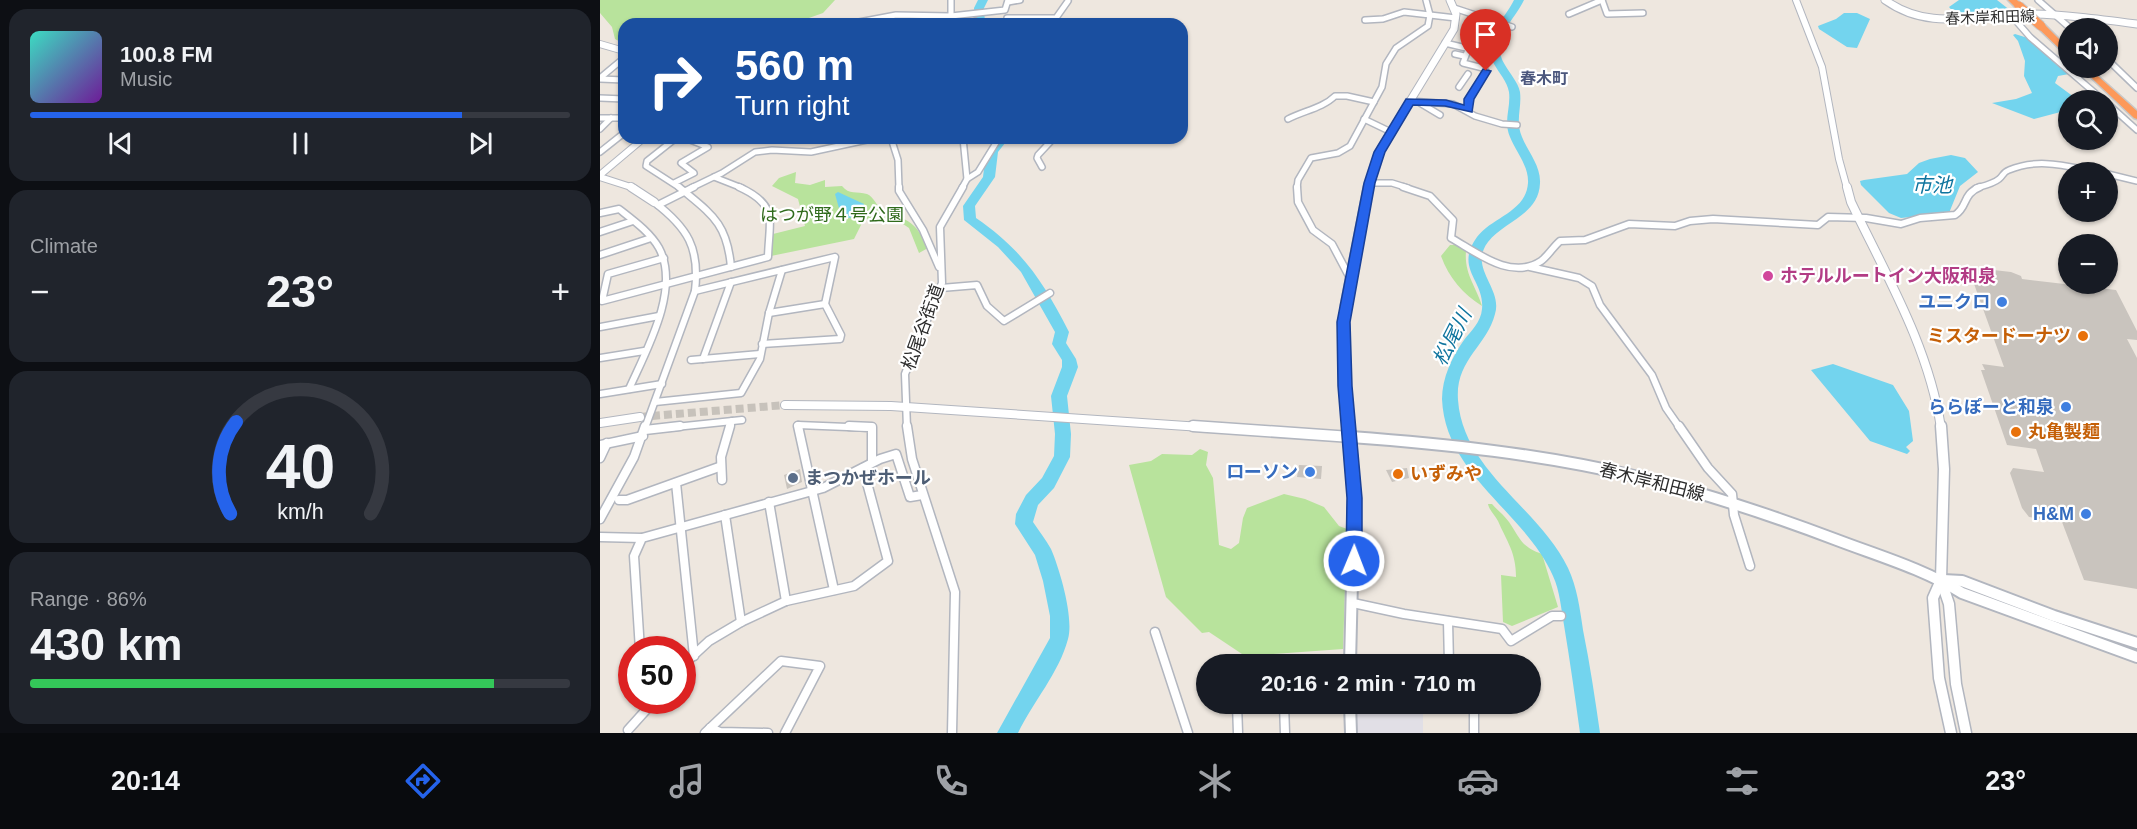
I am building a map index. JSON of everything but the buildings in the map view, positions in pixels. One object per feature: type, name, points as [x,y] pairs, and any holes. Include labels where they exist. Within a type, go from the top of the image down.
[{"type":"highway","points":[[2020,3],[2058,36]]},
{"type":"highway","points":[[2045,26],[2058,41]]},
{"type":"highway","points":[[2096,78],[2137,116]]},
{"type":"highway","points":[[2105,78],[2137,107]]},
{"type":"main road","points":[[1350,654],[1354,498],[1351,437],[1345,386],[1343,322],[1369,183],[1380,152],[1391,132],[1454,29],[1455,8],[1450,0]]},
{"type":"main road","name":"春木岸和田線","points":[[1885,0],[1894,8],[1922,18],[1936,20],[2010,14],[2137,24]]},
{"type":"main road","name":"春木岸和田線","points":[[1351,437],[1471,446],[1562,460],[1636,476],[1733,504],[1941,580],[1962,593],[2137,657]]},
{"type":"main road","name":"春木岸和田線","points":[[1941,580],[1962,581],[2054,616],[2137,643]]},
{"type":"main road","points":[[1350,714],[1351,733]]},
{"type":"street","points":[[951,0],[951,16]]},
{"type":"street","points":[[1020,0],[1008,1],[1005,10],[1007,18],[1056,18],[1068,1]]},
{"type":"street","points":[[1350,278],[1328,239],[1314,230],[1307,221],[1296,193],[1298,180],[1311,158],[1345,151],[1382,87],[1386,64],[1396,48],[1426,30],[1430,15],[1426,0]]},
{"type":"street","points":[[1569,14],[1581,6],[1602,0],[1606,14],[1642,13]]},
{"type":"street","points":[[1796,0],[1822,67],[1839,159],[1858,217],[1911,327],[1924,358],[1938,406],[1944,469],[1941,580],[1949,604],[1956,684],[1966,733]]},
{"type":"street","points":[[2038,0],[2058,18]]},
{"type":"street","points":[[1455,8],[1511,26]]},
{"type":"street","points":[[880,18],[896,15],[951,16],[1005,10]]},
{"type":"street","points":[[1365,20],[1383,20],[1404,12],[1456,18]]},
{"type":"street","points":[[2010,14],[2030,37],[2091,90]]},
{"type":"street","points":[[1445,43],[1466,48],[1468,50],[1462,60],[1463,63],[1483,68],[1488,72],[1469,99],[1468,110]]},
{"type":"street","points":[[600,45],[618,50]]},
{"type":"street","points":[[1455,54],[1464,56]]},
{"type":"street","points":[[600,78],[618,64]]},
{"type":"street","points":[[2118,70],[2137,88]]},
{"type":"street","points":[[1459,87],[1468,74]]},
{"type":"street","points":[[600,78],[618,80]]},
{"type":"street","points":[[1463,81],[1478,84]]},
{"type":"street","points":[[1288,119],[1305,110],[1327,104],[1335,96],[1347,96],[1374,102]]},
{"type":"street","points":[[600,98],[618,99]]},
{"type":"street","points":[[1409,101],[1446,103],[1468,110],[1475,116],[1502,124],[1517,125]]},
{"type":"street","points":[[1420,103],[1440,115]]},
{"type":"street","points":[[2118,113],[2137,130]]},
{"type":"street","points":[[600,118],[618,118]]},
{"type":"street","points":[[600,129],[612,118]]},
{"type":"street","points":[[1364,119],[1391,132]]},
{"type":"street","points":[[600,152],[618,138]]},
{"type":"street","points":[[600,176],[638,144]]},
{"type":"street","points":[[669,144],[648,161],[646,166],[674,183],[721,225],[729,245],[731,267]]},
{"type":"street","points":[[674,183],[694,173],[681,163],[708,147],[700,144]]},
{"type":"street","points":[[656,204],[714,177],[755,152],[772,150],[802,153],[852,144]]},
{"type":"street","points":[[893,144],[898,160],[899,191],[923,230],[941,273]]},
{"type":"street","points":[[964,144],[967,179]]},
{"type":"street","name":"松尾谷街道","points":[[952,733],[955,592],[912,459],[905,374],[941,288],[940,227],[967,179],[980,170],[993,144]]},
{"type":"street","points":[[1042,167],[1037,158],[1049,144]]},
{"type":"street","points":[[1529,267],[1540,262],[1560,241],[1585,240],[1629,224],[1675,226],[1690,221],[1713,219],[1818,225],[1828,217],[1858,217],[1901,224],[1920,218],[1949,217],[1960,212],[1967,195],[1972,190],[1998,180],[2010,169],[2035,164],[2058,165]]},
{"type":"street","points":[[600,176],[624,182],[639,190],[688,235],[694,247],[698,276],[695,291],[644,433],[620,486],[600,519]]},
{"type":"street","points":[[2118,176],[2137,181]]},
{"type":"street","points":[[664,258],[609,274],[602,300],[768,257],[771,216],[766,204],[756,196],[714,177]]},
{"type":"street","points":[[1369,183],[1392,183],[1430,196],[1453,220],[1450,238],[1487,259],[1513,268],[1529,267],[1579,278],[1593,286],[1600,305],[1652,375],[1666,408],[1708,468],[1732,494],[1734,515],[1750,566]]},
{"type":"street","points":[[600,213],[619,209],[651,238],[664,258],[666,284],[658,316],[629,389]]},
{"type":"street","points":[[600,232],[633,221]]},
{"type":"street","points":[[600,255],[651,238]]},
{"type":"street","points":[[695,291],[838,256],[825,304],[841,335],[840,339],[762,344]]},
{"type":"street","points":[[655,402],[741,393],[760,354],[782,270]]},
{"type":"street","points":[[703,359],[731,282]]},
{"type":"street","points":[[941,288],[977,285],[980,296],[999,319],[1004,321],[1028,308],[1038,298],[1050,293]]},
{"type":"street","points":[[769,313],[825,304]]},
{"type":"street","points":[[600,327],[658,316]]},
{"type":"street","points":[[600,358],[645,351]]},
{"type":"street","points":[[691,360],[760,354]]},
{"type":"street","points":[[600,394],[662,384]]},
{"type":"street","points":[[785,405],[906,407],[1351,437]]},
{"type":"street","points":[[600,423],[640,417]]},
{"type":"street","points":[[600,458],[603,444],[644,433],[699,428],[742,420]]},
{"type":"street","points":[[722,480],[719,467],[721,452],[732,421]]},
{"type":"street","points":[[834,590],[798,425],[872,427],[872,462]]},
{"type":"street","points":[[600,537],[642,538],[725,515],[841,481],[872,462],[896,454],[910,497],[922,495]]},
{"type":"street","points":[[619,500],[627,500],[719,467]]},
{"type":"street","points":[[696,655],[709,641],[741,622],[786,601],[854,586],[888,561],[863,468]]},
{"type":"street","points":[[676,483],[686,636]]},
{"type":"street","points":[[769,502],[786,601]]},
{"type":"street","points":[[725,515],[741,622]]},
{"type":"street","points":[[639,636],[634,556],[642,538]]},
{"type":"street","points":[[1941,580],[1933,598],[1939,678],[1951,733]]},
{"type":"street","points":[[1353,603],[1502,629],[1507,638],[1512,641],[1552,616],[1561,616]]},
{"type":"street","points":[[1448,621],[1449,654]]},
{"type":"street","points":[[1155,632],[1188,733]]},
{"type":"street","points":[[708,730],[781,661],[820,666],[784,733]]},
{"type":"street","points":[[628,730],[642,714]]},
{"type":"street","points":[[1238,714],[1238,733]]},
{"type":"street","points":[[1284,714],[1285,733]]},
{"type":"street","points":[[1474,714],[1474,733]]},
{"type":"street","points":[[708,730],[768,733]]},
{"type":"shaded area","points":[[1355,714],[1423,714],[1423,733],[1356,733]]},
{"type":"green space","points":[[600,0],[835,0],[823,13],[809,18],[618,18],[618,41],[615,39],[612,27],[600,13]]},
{"type":"green space","name":"はつが野４号公園","points":[[796,172],[795,183],[810,185],[825,180],[825,187],[842,186],[850,192],[869,195],[880,207],[913,225],[928,248],[919,253],[909,228],[903,224],[864,219],[854,239],[771,256],[773,234],[805,226],[798,199],[772,186],[779,178]]},
{"type":"green space","points":[[1450,245],[1456,245],[1466,251],[1469,273],[1482,306],[1463,291],[1448,271],[1441,256]]},
{"type":"green space","points":[[1200,449],[1208,452],[1206,465],[1213,478],[1219,545],[1231,549],[1239,543],[1247,508],[1284,494],[1324,507],[1339,526],[1347,529],[1343,649],[1242,654],[1209,632],[1202,633],[1166,597],[1129,465],[1151,461],[1162,454],[1192,455]]},
{"type":"green space","points":[[1488,504],[1492,504],[1505,517],[1525,545],[1542,554],[1558,607],[1512,626],[1503,622],[1501,575],[1516,577],[1516,568],[1510,548]]},
{"type":"water","points":[[1959,0],[1997,0],[2011,11],[1957,16],[1949,7]]},
{"type":"water","points":[[1844,13],[1857,13],[1870,19],[1857,48],[1847,47],[1819,29],[1818,26]]},
{"type":"water","points":[[2013,35],[2031,39],[2058,64],[2058,76],[2055,83],[2064,90],[2058,90],[2058,113],[2034,119],[1992,103],[2016,99],[2032,93],[2024,76],[2025,61],[2018,41]]},
{"type":"water","name":"市池","points":[[1951,155],[1965,158],[1978,172],[1960,186],[1949,213],[1901,218],[1889,213],[1861,185],[1860,181],[1864,180],[1907,174],[1919,163]]},
{"type":"water","points":[[838,192],[864,204],[864,211],[860,216],[842,219],[835,194]]},
{"type":"water","points":[[1833,364],[1893,385],[1909,411],[1913,441],[1906,447],[1910,451],[1907,454],[1870,441],[1811,370]]},
{"type":"waterway","points":[[980,18],[979,8],[983,0]]},
{"type":"waterway","name":"松尾川","points":[[1519,0],[1498,32],[1494,50],[1497,61],[1511,82],[1514,92],[1512,123],[1516,138],[1531,167],[1534,182],[1528,202],[1489,233],[1476,251],[1474,261],[1487,294],[1489,312],[1484,324],[1458,363],[1451,385],[1450,401],[1455,427],[1466,450],[1480,471],[1533,529],[1561,573],[1575,635],[1590,733]]},
{"type":"waterway","points":[[998,144],[992,152],[989,177],[969,206],[970,220],[1003,244],[1035,282],[1062,332],[1059,344],[1069,359],[1070,367],[1059,396],[1063,434],[1062,457],[1048,483],[1032,500],[1025,514],[1024,524],[1043,552],[1052,581],[1059,616],[1059,638],[1048,663],[1023,702],[1007,733]]},
{"type":"tunnel","points":[[640,417],[785,405]]},
{"type":"place","name":"ホテルルートイン大阪和泉","points":[[1768,276]]},
{"type":"place","name":"ユニクロ","points":[[2002,302]]},
{"type":"place","name":"ミスタードーナツ","points":[[2083,336]]},
{"type":"place","name":"ららぽーと和泉","points":[[2066,407]]},
{"type":"place","name":"丸亀製麺","points":[[2016,432]]},
{"type":"place","name":"ローソン","points":[[1310,472]]},
{"type":"place","name":"いずみや","points":[[1398,474]]},
{"type":"place","name":"まつかぜホール","points":[[793,478]]},
{"type":"place","name":"H&M","points":[[2086,514]]},
{"type":"district","name":"春木町","points":[[1544,78]]},
{"type":"route","points":[[1354,561],[1354,498],[1351,437],[1345,386],[1343,322],[1369,183],[1380,152],[1409,101],[1454,104],[1468,110],[1471,94],[1486,71]]}]
